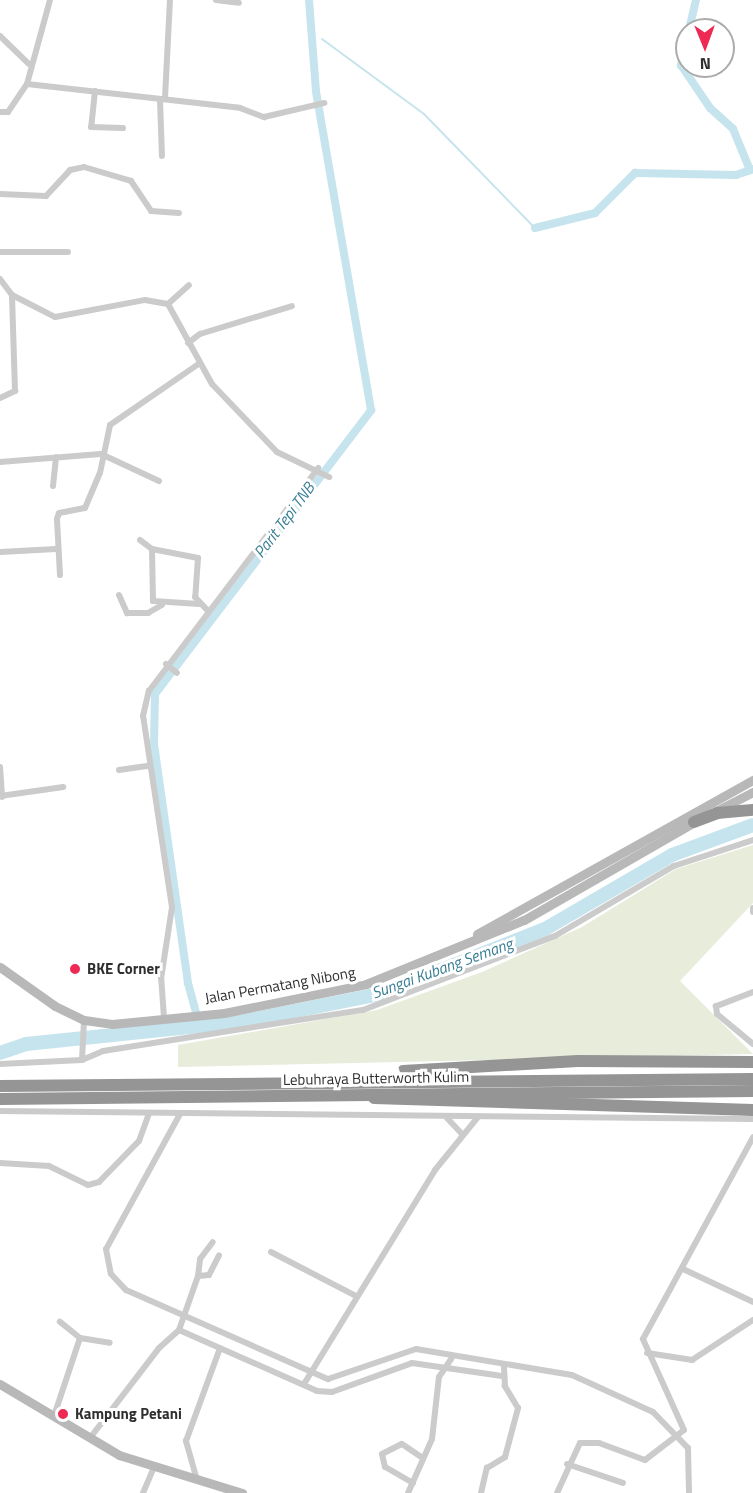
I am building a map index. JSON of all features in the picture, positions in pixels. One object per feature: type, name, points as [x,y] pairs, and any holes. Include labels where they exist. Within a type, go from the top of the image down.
[{"type":"highway","points":[[694,822],[717,813],[753,810]]},
{"type":"highway","points":[[334,1079],[410,1071],[651,1062],[753,1062]]},
{"type":"highway","name":"Lebuhraya Butterworth Kulim","points":[[0,1086],[334,1079],[753,1079]]},
{"type":"highway","name":"Lebuhraya Butterworth Kulim","points":[[0,1099],[753,1091]]},
{"type":"highway","points":[[334,1094],[410,1102],[753,1110]]},
{"type":"main road","name":"Jalan Permatang Nibong","points":[[433,958],[753,780]]},
{"type":"main road","name":"Jalan Permatang Nibong","points":[[83,1025],[199,1015],[366,984],[524,920],[694,822],[753,792]]},
{"type":"main road","points":[[0,968],[83,1025]]},
{"type":"main road","points":[[1,1385],[90,1438],[153,1469],[197,1480],[220,1490],[242,1493]]},
{"type":"street","points":[[0,112],[8,112],[27,84],[29,64],[47,24],[50,0]]},
{"type":"street","points":[[162,156],[162,99],[170,0]]},
{"type":"street","points":[[216,0],[239,3]]},
{"type":"street","points":[[0,36],[29,64]]},
{"type":"street","points":[[27,84],[240,108],[264,117],[323,103]]},
{"type":"street","points":[[95,91],[91,127],[123,128]]},
{"type":"street","points":[[0,194],[46,196],[70,170],[84,167],[131,181],[151,211],[179,213]]},
{"type":"street","points":[[0,252],[68,252]]},
{"type":"street","points":[[0,279],[12,295],[55,317],[145,300],[168,304]]},
{"type":"street","points":[[168,304],[189,285]]},
{"type":"street","points":[[0,399],[15,391],[12,295]]},
{"type":"street","points":[[168,304],[212,384],[277,452],[320,469],[328,476]]},
{"type":"street","points":[[188,343],[200,334],[292,306]]},
{"type":"street","points":[[60,574],[56,549],[59,513],[85,508],[110,425],[200,363]]},
{"type":"street","points":[[0,462],[101,454],[159,481]]},
{"type":"street","points":[[53,486],[56,456]]},
{"type":"street","points":[[164,1018],[160,979],[172,907],[143,716],[149,691],[207,610],[320,469]]},
{"type":"street","points":[[140,540],[152,549],[198,558],[195,597],[199,604],[207,610]]},
{"type":"street","points":[[0,552],[56,549]]},
{"type":"street","points":[[152,549],[153,601],[162,605],[199,604]]},
{"type":"street","points":[[119,596],[127,613],[148,613],[162,605]]},
{"type":"street","points":[[167,665],[177,672]]},
{"type":"street","points":[[119,770],[149,766]]},
{"type":"street","points":[[0,767],[1,796],[63,787]]},
{"type":"street","points":[[0,1064],[82,1057],[103,1051],[388,1002],[555,936],[674,866],[753,840]]},
{"type":"street","points":[[753,992],[716,1006],[717,1014],[753,1044]]},
{"type":"street","points":[[82,1057],[83,1025]]},
{"type":"street","points":[[0,1112],[447,1118],[753,1119]]},
{"type":"street","points":[[0,1163],[49,1166],[88,1185],[99,1182],[139,1141],[149,1113]]},
{"type":"street","points":[[180,1114],[106,1249],[111,1274],[126,1290],[185,1319],[310,1374],[343,1376],[416,1349],[451,1359],[572,1375],[606,1388],[653,1412],[691,1456],[689,1493]]},
{"type":"street","points":[[304,1384],[356,1296],[463,1135],[478,1117]]},
{"type":"street","points":[[447,1118],[463,1135]]},
{"type":"street","points":[[557,1493],[575,1448],[588,1442],[645,1460],[678,1439],[684,1430],[679,1412],[647,1353],[646,1330],[683,1269],[753,1137]]},
{"type":"street","points":[[90,1438],[159,1348],[179,1330],[185,1319],[198,1276],[200,1259],[213,1242]]},
{"type":"street","points":[[271,1252],[356,1296]]},
{"type":"street","points":[[198,1276],[209,1275],[219,1256]]},
{"type":"street","points":[[683,1269],[753,1302]]},
{"type":"street","points":[[647,1353],[692,1360],[753,1320]]},
{"type":"street","points":[[60,1322],[80,1338],[110,1343]]},
{"type":"street","points":[[179,1330],[304,1384],[332,1392],[412,1363],[445,1370],[502,1376]]},
{"type":"street","points":[[54,1416],[80,1338]]},
{"type":"street","points":[[197,1480],[186,1440],[220,1347]]},
{"type":"street","points":[[408,1493],[432,1438],[439,1377],[451,1359]]},
{"type":"street","points":[[480,1493],[487,1468],[505,1457],[518,1408],[502,1376],[504,1365]]},
{"type":"street","points":[[413,1482],[385,1467],[382,1454],[402,1444],[423,1458]]},
{"type":"street","points":[[567,1464],[623,1483]]},
{"type":"street","points":[[143,1493],[153,1469]]},
{"type":"green space","points":[[753,845],[753,903],[680,981],[753,1054],[178,1067],[178,1045],[377,1010],[482,972],[582,927],[676,869]]},
{"type":"waterway","name":"Parit Tepi TNB","points":[[200,1027],[188,983],[154,745],[155,694],[371,410],[316,91],[309,0]]},
{"type":"waterway","points":[[692,18],[696,0]]},
{"type":"waterway","points":[[322,39],[424,114],[535,228]]},
{"type":"waterway","points":[[690,78],[710,108],[733,129],[750,170]]},
{"type":"waterway","points":[[535,228],[595,213],[635,173],[736,175],[753,169]]},
{"type":"waterway","name":"Sungai Kubang Semang","points":[[0,1053],[26,1044],[240,1022],[380,994],[545,929],[672,855],[753,825]]},
{"type":"place","name":"BKE Corner","points":[[75,969]]},
{"type":"place","name":"Kampung Petani","points":[[63,1414]]}]
